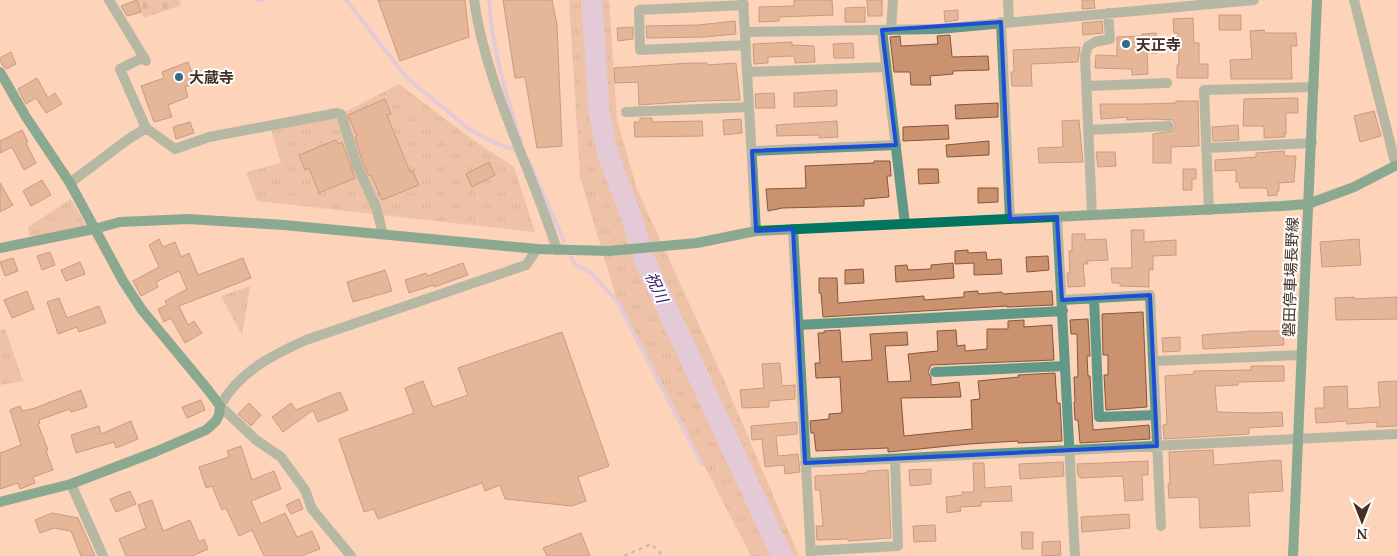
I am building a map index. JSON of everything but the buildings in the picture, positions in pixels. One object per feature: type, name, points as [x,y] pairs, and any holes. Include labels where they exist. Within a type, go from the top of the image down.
[{"type":"street","points":[[109,0],[145,59],[120,69],[146,128],[174,150],[209,137],[337,113],[341,114],[356,163],[376,207],[383,234]]},
{"type":"street","points":[[474,0],[477,25],[488,62],[557,250]]},
{"type":"street","points":[[893,0],[886,30],[886,67],[905,224]]},
{"type":"street","points":[[1008,0],[1005,22],[1010,219]]},
{"type":"street","points":[[745,32],[939,29],[1108,13],[1145,4],[1254,0]]},
{"type":"street","name":"磐田停車場長野線","points":[[1293,556],[1317,0]]},
{"type":"street","points":[[0,248],[94,230],[120,222],[188,219],[284,225],[557,250],[608,251],[697,243],[756,231],[1308,204],[1354,187],[1396,166],[1354,0]]},
{"type":"street","points":[[746,45],[640,50],[640,10],[744,2],[756,231]]},
{"type":"street","points":[[1092,216],[1086,56],[1088,46],[1095,42],[1110,39],[1108,13]]},
{"type":"street","points":[[748,72],[886,67]]},
{"type":"street","points":[[0,72],[26,117],[70,183],[94,230],[142,310],[220,406],[256,440],[281,457],[305,490],[312,509],[351,556]]},
{"type":"street","points":[[1087,86],[1167,82]]},
{"type":"street","points":[[1209,210],[1204,90],[1314,87]]},
{"type":"street","points":[[626,112],[749,107]]},
{"type":"street","points":[[1089,130],[1169,126]]},
{"type":"street","points":[[70,183],[146,128]]},
{"type":"street","points":[[1206,148],[1312,143]]},
{"type":"street","points":[[752,151],[896,145]]},
{"type":"street","points":[[1058,217],[1075,556]]},
{"type":"street","points":[[793,230],[810,553],[898,546],[895,459]]},
{"type":"street","points":[[0,502],[71,484],[206,430],[216,421],[220,406],[225,397],[251,371],[272,355],[306,340],[526,265],[537,248]]},
{"type":"street","points":[[798,325],[1063,305],[1094,298],[1150,295],[1161,526]]},
{"type":"street","points":[[1094,298],[1099,417],[1156,415]]},
{"type":"street","points":[[1153,361],[1302,355]]},
{"type":"street","points":[[935,372],[1065,366]]},
{"type":"street","points":[[805,463],[1397,434]]},
{"type":"street","points":[[71,484],[103,556]]},
{"type":"path","points":[[624,556],[651,544],[663,556]]},
{"type":"highlighted area","points":[[1001,22],[1010,219],[1057,217],[1062,300],[1150,295],[1157,446],[805,463],[793,229],[756,231],[752,151],[896,145],[882,30]]},
{"type":"green space","points":[[135,0],[179,0],[181,5],[144,18]]},
{"type":"green space","points":[[569,0],[609,0],[617,120],[637,189],[720,371],[799,556],[751,556],[636,334],[619,307],[580,177]]},
{"type":"green space","points":[[399,84],[473,140],[514,167],[535,232],[257,201],[246,172],[281,163],[270,126],[341,114]]},
{"type":"green space","points":[[71,199],[89,230],[37,241],[29,235],[28,227]]},
{"type":"green space","points":[[250,286],[242,335],[221,296]]},
{"type":"green space","points":[[5,329],[23,381],[0,385],[0,330]]},
{"type":"waterway","points":[[256,0],[264,0]]},
{"type":"waterway","points":[[346,0],[407,78],[469,129],[495,143],[515,150]]},
{"type":"waterway","points":[[489,0],[496,54],[521,141]]},
{"type":"waterway","name":"祝川","points":[[592,0],[599,111],[607,152],[631,216],[644,259],[782,556]]},
{"type":"waterway","points":[[528,159],[564,241]]},
{"type":"waterway","points":[[571,258],[575,264],[591,273],[617,301],[702,464]]},
{"type":"place","name":"天正寺","points":[[1126,44]]},
{"type":"place","name":"大蔵寺","points":[[179,77]]}]
